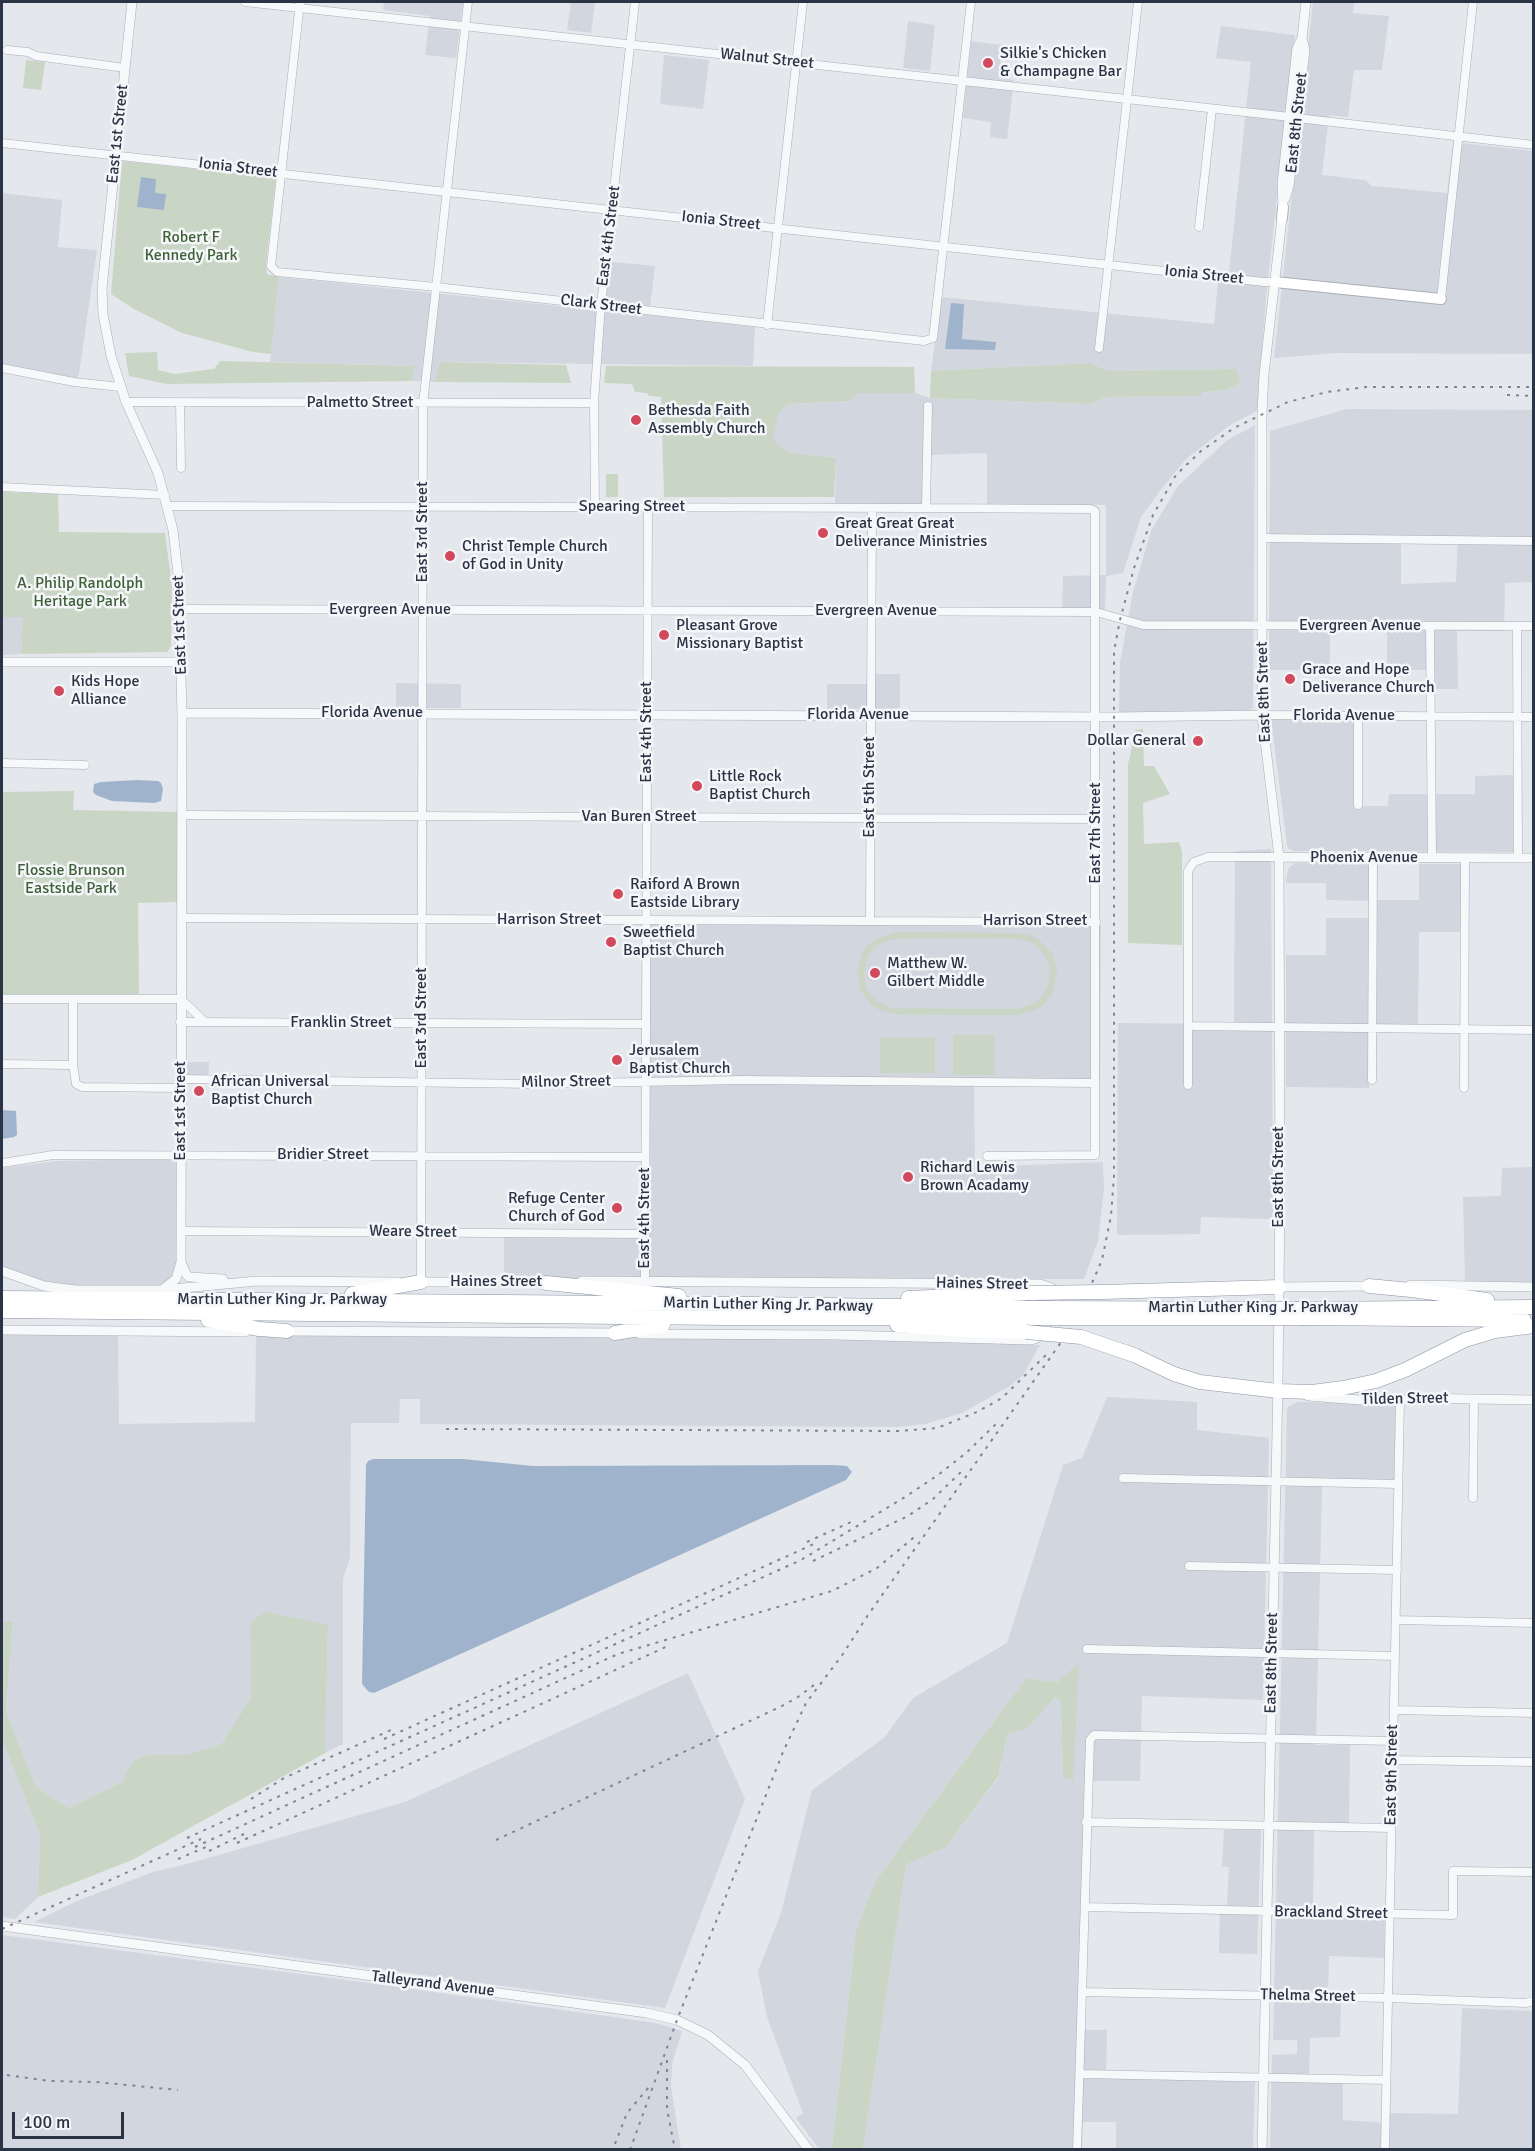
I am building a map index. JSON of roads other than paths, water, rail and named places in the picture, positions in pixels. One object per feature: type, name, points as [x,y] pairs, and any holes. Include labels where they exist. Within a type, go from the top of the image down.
[{"type":"highway","points":[[290,1300],[368,1292],[421,1282]]},
{"type":"highway","points":[[546,1282],[753,1304]]},
{"type":"highway","points":[[1369,1286],[1533,1307]]},
{"type":"highway","points":[[793,1304],[1029,1293],[1279,1287]]},
{"type":"highway","name":"Martin Luther King Jr. Parkway","points":[[2,1296],[20,1298],[793,1304],[1035,1313]]},
{"type":"highway","name":"Martin Luther King Jr. Parkway","points":[[1304,1314],[1533,1307]]},
{"type":"highway","name":"Martin Luther King Jr. Parkway","points":[[2,1311],[728,1318],[860,1318],[1035,1313],[1304,1314],[1533,1320]]},
{"type":"highway","points":[[155,1313],[287,1331]]},
{"type":"highway","points":[[615,1333],[644,1327],[728,1318]]},
{"type":"highway","points":[[860,1318],[921,1328],[1026,1332],[1081,1337],[1134,1355],[1174,1374],[1200,1382],[1278,1391],[1311,1392],[1360,1385],[1392,1376],[1465,1340],[1502,1330],[1533,1326]]},
{"type":"main road","name":"Ionia Street","points":[[1275,282],[1441,299]]},
{"type":"street","name":"East 1st Street","points":[[132,2],[102,288],[107,338],[120,387],[147,447],[165,495],[176,548],[182,713],[181,1262]]},
{"type":"street","name":"Walnut Street","points":[[245,2],[300,4],[465,26],[1533,145]]},
{"type":"street","name":"East 3rd Street","points":[[421,1282],[423,404],[468,2]]},
{"type":"street","name":"East 4th Street","points":[[595,506],[594,403],[601,305],[635,2]]},
{"type":"street","points":[[767,324],[803,2]]},
{"type":"street","points":[[944,247],[971,2]]},
{"type":"street","points":[[1099,348],[1138,2]]},
{"type":"street","name":"East 8th Street","points":[[1262,2150],[1279,1287],[1279,857],[1262,715],[1263,388],[1282,212],[1290,186],[1293,118],[1305,50],[1302,38],[1306,2]]},
{"type":"street","points":[[1441,299],[1473,2]]},
{"type":"street","points":[[281,173],[300,4]]},
{"type":"street","points":[[7,50],[125,68]]},
{"type":"street","points":[[1198,228],[1212,109]]},
{"type":"street","name":"Ionia Street","points":[[2,143],[1275,282]]},
{"type":"street","name":"Clark Street","points":[[281,173],[271,266],[277,272],[436,287],[924,341],[933,338],[944,247]]},
{"type":"street","points":[[2,368],[45,378],[120,387]]},
{"type":"street","name":"Palmetto Street","points":[[126,402],[594,403]]},
{"type":"street","points":[[180,403],[181,468]]},
{"type":"street","points":[[926,508],[928,406]]},
{"type":"street","points":[[2,481],[2,487],[165,495]]},
{"type":"street","name":"Spearing Street","points":[[168,506],[595,506],[1090,509],[1095,511]]},
{"type":"street","name":"East 4th Street","points":[[645,1281],[648,507]]},
{"type":"street","name":"East 5th Street","points":[[870,921],[872,508]]},
{"type":"street","name":"East 7th Street","points":[[987,1156],[1095,1155],[1097,717],[1095,511]]},
{"type":"street","points":[[1262,538],[1533,541]]},
{"type":"street","name":"Evergreen Avenue","points":[[180,609],[1096,612],[1143,625],[1533,626]]},
{"type":"street","points":[[1430,626],[1432,858]]},
{"type":"street","points":[[1517,626],[1518,858]]},
{"type":"street","points":[[2,662],[181,662]]},
{"type":"street","name":"Florida Avenue","points":[[182,713],[1533,717]]},
{"type":"street","points":[[1358,716],[1358,805]]},
{"type":"street","points":[[2,763],[85,765]]},
{"type":"street","name":"Van Buren Street","points":[[182,815],[1096,819]]},
{"type":"street","name":"Phoenix Avenue","points":[[1188,1026],[1188,871],[1194,862],[1208,856],[1533,858]]},
{"type":"street","points":[[1372,1080],[1373,858]]},
{"type":"street","points":[[1464,1088],[1465,858]]},
{"type":"street","name":"Harrison Street","points":[[182,918],[1096,922]]},
{"type":"street","points":[[2,999],[181,999],[205,1022]]},
{"type":"street","points":[[2,1064],[73,1065],[73,999]]},
{"type":"street","name":"Franklin Street","points":[[180,1022],[646,1024]]},
{"type":"street","points":[[1188,1085],[1188,1026],[1533,1030]]},
{"type":"street","name":"Milnor Street","points":[[73,1065],[75,1081],[82,1087],[181,1083],[533,1084],[646,1081],[1095,1083]]},
{"type":"street","name":"Bridier Street","points":[[2,1163],[53,1155],[645,1157]]},
{"type":"street","name":"Weare Street","points":[[181,1231],[644,1234]]},
{"type":"street","points":[[181,1262],[189,1277],[257,1281]]},
{"type":"street","points":[[162,1290],[176,1279],[181,1262]]},
{"type":"street","name":"Haines Street","points":[[2,1270],[51,1288],[162,1290],[257,1281],[1040,1284],[1052,1288],[1058,1300],[1041,1334],[1024,1341],[837,1335],[2,1330]]},
{"type":"street","points":[[1279,1287],[1435,1285],[1533,1287]]},
{"type":"street","name":"Tilden Street","points":[[1278,1391],[1320,1398],[1400,1401],[1412,1398],[1533,1400]]},
{"type":"street","points":[[1473,1498],[1474,1399]]},
{"type":"street","name":"East 9th Street","points":[[1385,2150],[1400,1401]]},
{"type":"street","points":[[1123,1478],[1398,1484]]},
{"type":"street","points":[[1189,1566],[1397,1570]]},
{"type":"street","points":[[1396,1620],[1533,1623]]},
{"type":"street","points":[[1087,1648],[1395,1656]]},
{"type":"street","points":[[1394,1710],[1533,1713]]},
{"type":"street","points":[[1077,2150],[1090,1740],[1094,1735],[1393,1741]]},
{"type":"street","points":[[1393,1760],[1533,1762]]},
{"type":"street","points":[[1086,1822],[1391,1828]]},
{"type":"street","name":"Brackland Street","points":[[1085,1907],[1453,1916],[1453,1870],[1533,1872]]},
{"type":"street","name":"Talleyrand Avenue","points":[[2,1926],[636,2011],[677,2020],[708,2036],[745,2065],[809,2150]]},
{"type":"street","name":"Thelma Street","points":[[1082,1992],[1526,2003],[1533,2001]]},
{"type":"street","points":[[1080,2074],[1386,2080]]},
{"type":"water","points":[[141,177],[156,179],[155,193],[166,194],[164,210],[137,207]]},
{"type":"water","points":[[951,303],[964,304],[962,339],[996,342],[995,350],[945,349]]},
{"type":"water","points":[[137,780],[161,783],[163,789],[161,801],[154,803],[112,801],[93,792],[94,784],[101,782]]},
{"type":"water","points":[[2,1110],[16,1111],[17,1135],[14,1137],[2,1139]]},
{"type":"water","points":[[373,1459],[463,1459],[533,1466],[834,1465],[847,1466],[852,1472],[846,1480],[374,1693],[369,1692],[362,1684],[366,1465]]},
{"type":"railway","points":[[630,2150],[677,2020],[783,1752],[806,1703],[843,1654],[868,1615],[1074,1324],[1102,1260],[1111,1216],[1114,1176],[1114,651],[1134,568],[1153,515],[1176,475],[1201,451],[1234,428],[1288,402],[1327,392],[1366,387],[1534,387]]},
{"type":"railway","points":[[1507,395],[1534,396]]},
{"type":"railway","points":[[446,1429],[900,1431],[937,1428],[977,1412],[1002,1398],[1046,1355]]},
{"type":"railway","points":[[187,1838],[801,1560],[938,1475],[966,1453],[998,1422]]},
{"type":"railway","points":[[813,1561],[908,1516],[933,1499],[963,1470]]},
{"type":"railway","points":[[807,1542],[853,1521]]},
{"type":"railway","points":[[195,1847],[618,1654],[832,1591],[877,1568],[918,1534]]},
{"type":"railway","points":[[384,1739],[816,1543]]},
{"type":"railway","points":[[237,1843],[668,1646]]},
{"type":"railway","points":[[496,1840],[782,1706],[814,1685]]},
{"type":"railway","points":[[251,1799],[284,1778],[391,1730]]},
{"type":"railway","points":[[209,1851],[244,1834]]},
{"type":"railway","points":[[2,1929],[201,1839]]},
{"type":"railway","points":[[178,1859],[206,1847]]},
{"type":"railway","points":[[667,2060],[667,2109],[675,2150]]},
{"type":"railway","points":[[7,2075],[49,2081],[96,2082],[178,2090]]},
{"type":"railway","points":[[615,2144],[627,2113],[649,2087]]},
{"type":"place","name":"Silkie's Chicken & Champagne Bar","points":[[988,63]]},
{"type":"place","name":"Bethesda Faith Assembly Church","points":[[636,420]]},
{"type":"place","name":"Great Great Great Deliverance Ministries","points":[[823,533]]},
{"type":"place","name":"Christ Temple Church of God in Unity","points":[[450,556]]},
{"type":"place","name":"Pleasant Grove Missionary Baptist","points":[[664,635]]},
{"type":"place","name":"Grace and Hope Deliverance Church","points":[[1290,679]]},
{"type":"place","name":"Kids Hope Alliance","points":[[59,691]]},
{"type":"place","name":"Dollar General","points":[[1198,741]]},
{"type":"place","name":"Little Rock Baptist Church","points":[[697,786]]},
{"type":"place","name":"Raiford A Brown Eastside Library","points":[[618,894]]},
{"type":"place","name":"Sweetfield Baptist Church","points":[[611,942]]},
{"type":"place","name":"Matthew W. Gilbert Middle","points":[[875,973]]},
{"type":"place","name":"Jerusalem Baptist Church","points":[[617,1060]]},
{"type":"place","name":"African Universal Baptist Church","points":[[199,1091]]},
{"type":"place","name":"Richard Lewis Brown Acadamy","points":[[908,1177]]},
{"type":"place","name":"Refuge Center Church of God","points":[[617,1208]]},
{"type":"park label","name":"Robert F Kennedy Park","points":[[191,247]]},
{"type":"park label","name":"A. Philip Randolph Heritage Park","points":[[80,593]]},
{"type":"park label","name":"Flossie Brunson Eastside Park","points":[[71,880]]}]
